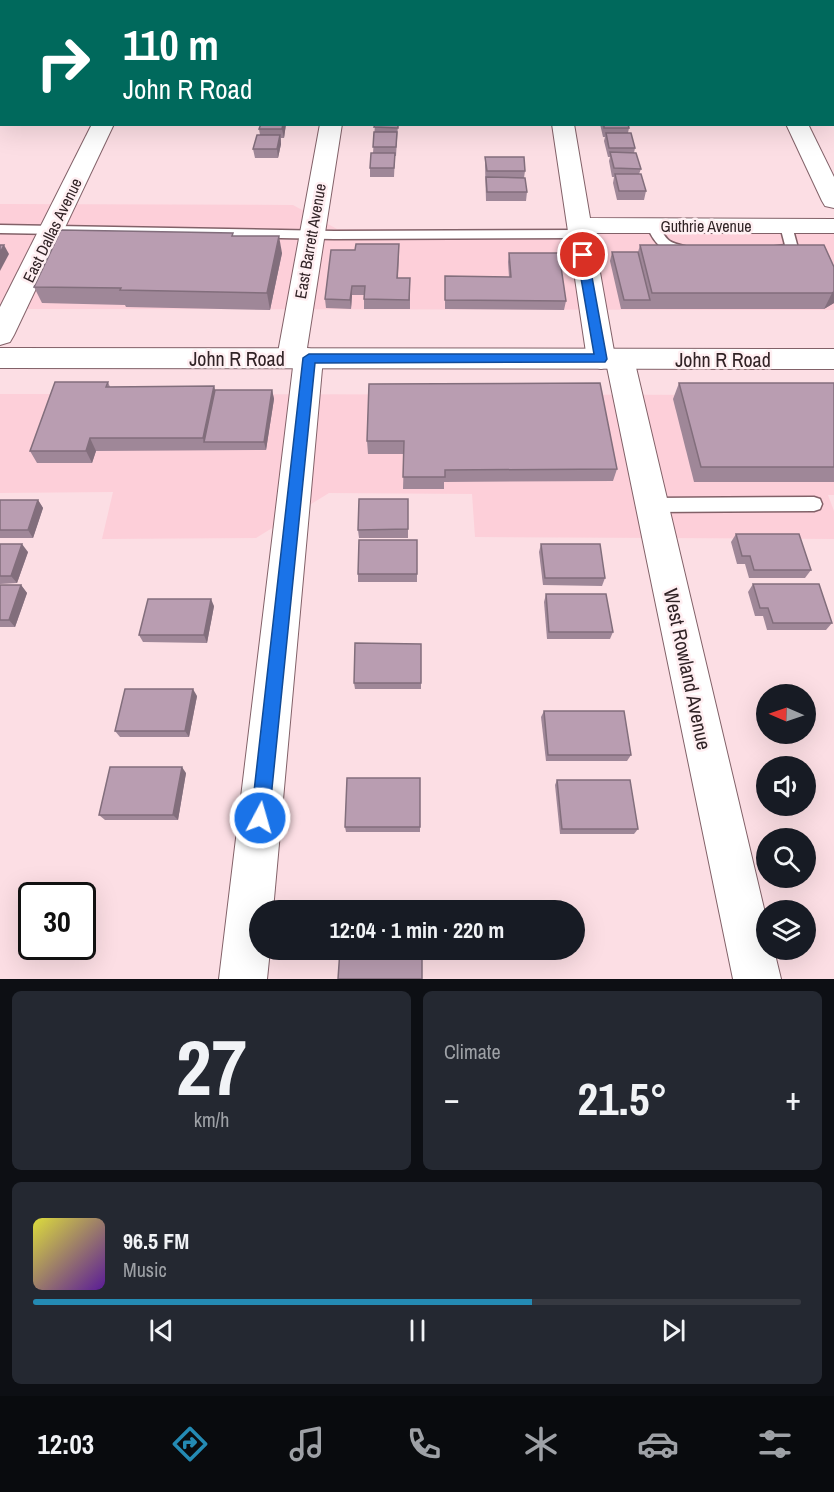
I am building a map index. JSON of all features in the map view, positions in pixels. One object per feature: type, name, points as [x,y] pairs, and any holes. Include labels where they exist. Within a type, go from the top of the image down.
[{"type":"street","name":"East Dallas Avenue","points":[[1,355],[52,229],[102,126]]},
{"type":"street","name":"East Barrett Avenue","points":[[243,979],[311,235],[331,126]]},
{"type":"street","name":"West Rowland Avenue","points":[[563,126],[579,230],[610,359],[652,505],[757,979]]},
{"type":"street","points":[[798,126],[834,201]]},
{"type":"street","name":"Guthrie Avenue","points":[[579,230],[653,226],[834,226]]},
{"type":"street","name":"John R Road","points":[[1,355],[834,359]]},
{"type":"lane","points":[[653,226],[657,238],[667,248],[696,250]]},
{"type":"lane","points":[[766,250],[792,248],[786,226]]},
{"type":"lane","points":[[0,229],[311,235],[579,230]]},
{"type":"lane","points":[[652,505],[814,504]]},
{"type":"shaded area","points":[[0,204],[293,205],[337,229],[834,233],[834,310],[0,309]]},
{"type":"shaded area","points":[[0,394],[834,395],[834,495],[828,495],[834,511],[834,539],[475,537],[472,494],[329,493],[256,538],[102,539],[113,492],[0,493]]},
{"type":"building","points":[[260,126],[283,126],[282,129],[259,129]]},
{"type":"building","points":[[398,126],[398,128],[374,127]]},
{"type":"building","points":[[604,126],[628,126],[629,128],[604,128]]},
{"type":"building","points":[[374,132],[397,132],[396,147],[373,147]]},
{"type":"building","points":[[606,133],[631,133],[635,148],[609,148]]},
{"type":"building","points":[[257,135],[280,135],[277,149],[253,149]]},
{"type":"building","points":[[610,152],[636,153],[641,169],[614,168]]},
{"type":"building","points":[[371,153],[395,153],[394,168],[370,168]]},
{"type":"building","points":[[485,157],[524,157],[525,171],[487,171]]},
{"type":"building","points":[[615,174],[641,174],[646,191],[619,191]]},
{"type":"building","points":[[486,177],[525,178],[527,192],[487,192]]},
{"type":"building","points":[[61,230],[279,236],[267,293],[34,287]]},
{"type":"building","points":[[356,244],[399,244],[397,278],[410,278],[409,300],[364,299],[365,286],[352,286],[350,300],[325,299],[331,250],[355,250]]},
{"type":"building","points":[[640,245],[824,245],[834,267],[834,292],[652,293]]},
{"type":"building","points":[[612,252],[638,252],[650,300],[624,300]]},
{"type":"building","points":[[509,253],[559,253],[566,301],[445,300],[445,276],[511,277]]},
{"type":"building","points":[[55,382],[108,382],[106,387],[214,386],[203,438],[90,438],[86,451],[30,451]]},
{"type":"building","points":[[600,383],[617,469],[445,470],[445,477],[403,477],[404,441],[367,441],[369,384]]},
{"type":"building","points":[[679,383],[834,383],[834,467],[701,467]]},
{"type":"building","points":[[215,390],[272,390],[264,442],[204,442]]},
{"type":"building","points":[[359,499],[408,499],[408,529],[358,530]]},
{"type":"building","points":[[0,500],[38,500],[28,530],[0,530]]},
{"type":"building","points":[[736,534],[799,534],[811,570],[754,570],[750,556],[742,556]]},
{"type":"building","points":[[359,540],[417,540],[417,574],[358,574]]},
{"type":"building","points":[[0,544],[22,544],[11,576],[0,576]]},
{"type":"building","points":[[541,544],[600,544],[605,578],[545,578]]},
{"type":"building","points":[[753,584],[819,584],[832,623],[773,623],[768,608],[760,608]]},
{"type":"building","points":[[0,585],[21,585],[9,620],[0,620]]},
{"type":"building","points":[[546,594],[606,594],[613,632],[549,632]]},
{"type":"building","points":[[148,599],[211,599],[204,635],[139,635]]},
{"type":"building","points":[[355,643],[421,644],[421,683],[354,683]]},
{"type":"building","points":[[125,689],[193,689],[185,731],[115,731]]},
{"type":"building","points":[[544,711],[624,711],[631,755],[548,755]]},
{"type":"building","points":[[110,767],[182,767],[173,815],[99,815]]},
{"type":"building","points":[[347,778],[420,778],[420,827],[345,827]]},
{"type":"building","points":[[557,780],[630,780],[638,829],[562,829]]},
{"type":"building","points":[[339,960],[422,960],[422,979],[338,979]]},
{"type":"route","points":[[260,818],[309,358],[601,359],[583,255]]}]
